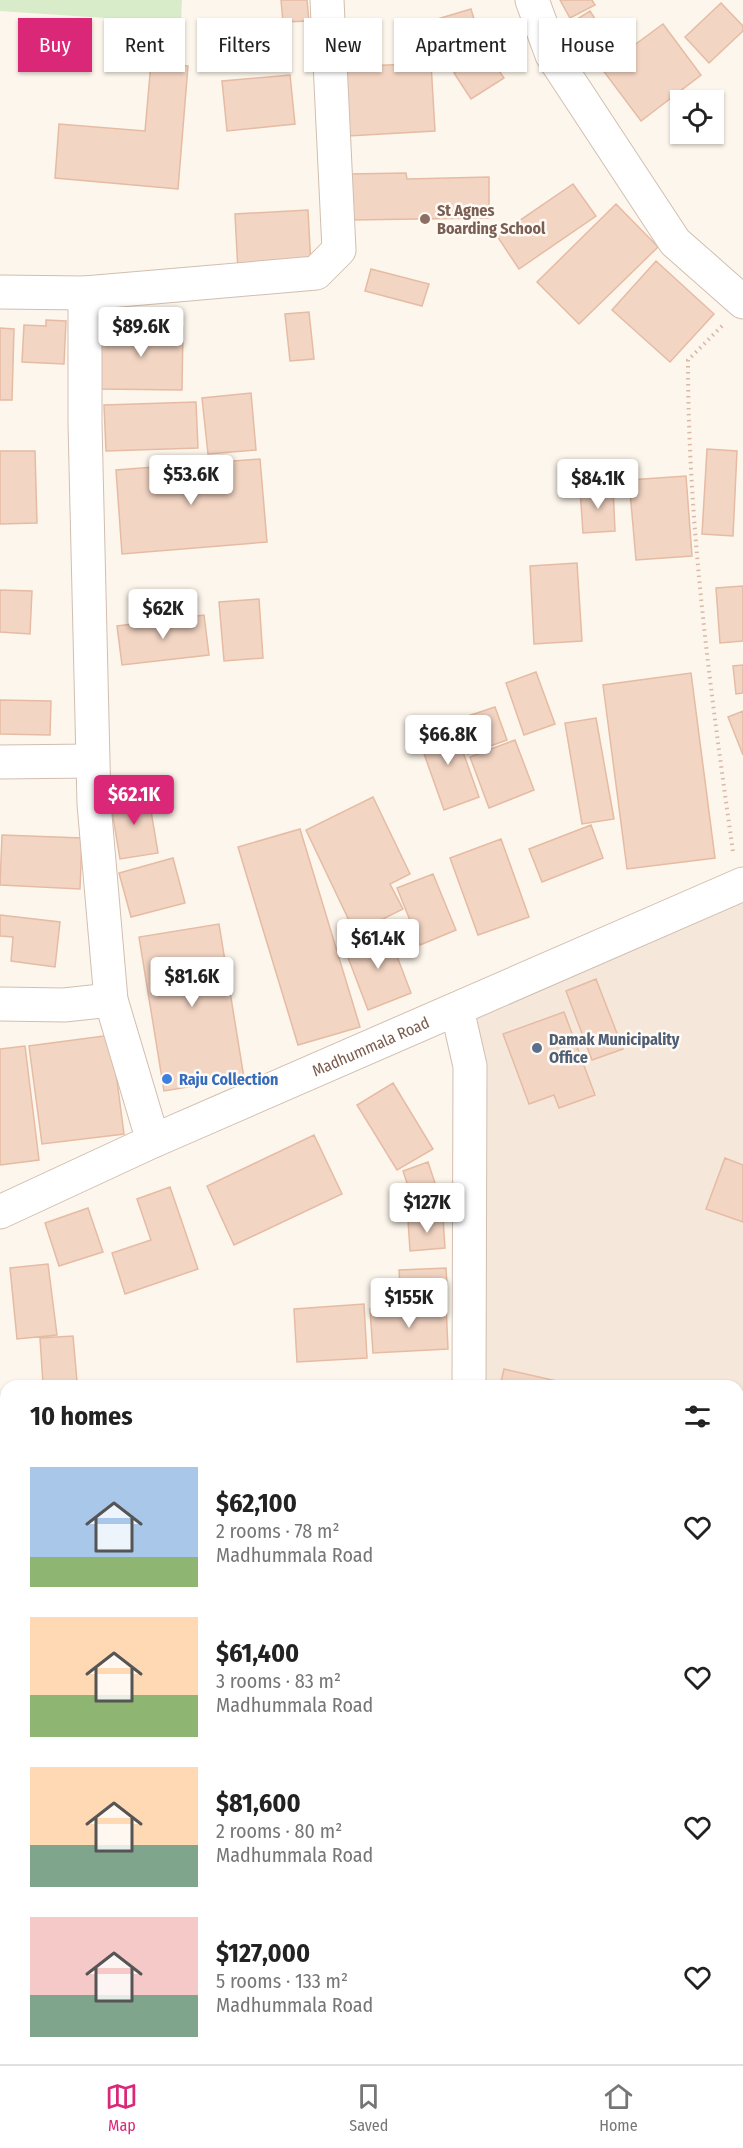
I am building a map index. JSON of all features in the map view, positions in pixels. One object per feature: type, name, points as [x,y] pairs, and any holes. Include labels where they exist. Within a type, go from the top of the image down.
[{"type":"street","points":[[0,292],[85,293],[316,273],[339,250],[327,0]]},
{"type":"street","points":[[532,0],[552,55],[675,242],[735,311]]},
{"type":"street","points":[[85,293],[92,761],[111,1000],[153,1141]]},
{"type":"street","points":[[0,762],[92,761]]},
{"type":"street","name":"Madhummala Road","points":[[0,1212],[153,1141],[740,886]]},
{"type":"street","points":[[0,1004],[64,1005],[111,1000]]},
{"type":"street","points":[[458,1009],[470,1066],[469,1380]]},
{"type":"path","points":[[735,311],[688,360],[688,446],[705,655],[740,886]]},
{"type":"shaded area","points":[[743,895],[743,1380],[481,1380],[476,1008]]},
{"type":"green space","points":[[0,0],[182,0],[181,18],[106,18],[0,11]]},
{"type":"building","points":[[281,0],[307,0],[309,18],[304,18],[304,21],[292,22],[292,18],[283,18]]},
{"type":"building","points":[[560,0],[592,0],[595,5],[570,18]]},
{"type":"building","points":[[721,3],[743,26],[743,31],[709,63],[685,37]]},
{"type":"building","points":[[471,9],[474,18],[441,18]]},
{"type":"building","points":[[590,11],[594,18],[579,18]]},
{"type":"building","points":[[663,24],[701,75],[681,90],[670,90],[670,99],[641,121],[604,72],[636,72],[636,44]]},
{"type":"building","points":[[382,65],[394,65],[394,72],[432,72],[435,131],[348,136],[344,72],[382,72]]},
{"type":"building","points":[[185,66],[188,66],[178,189],[55,178],[59,124],[145,131],[150,72],[185,72]]},
{"type":"building","points":[[500,72],[504,78],[471,99],[454,73]]},
{"type":"building","points":[[290,75],[295,124],[227,131],[222,81]]},
{"type":"building","points":[[406,173],[407,179],[489,177],[489,218],[350,220],[349,174]]},
{"type":"building","points":[[573,184],[596,216],[519,269],[497,236]]},
{"type":"building","points":[[616,204],[658,247],[579,324],[537,282]]},
{"type":"building","points":[[308,210],[311,267],[238,272],[235,214]]},
{"type":"building","points":[[656,261],[714,314],[670,362],[612,310]]},
{"type":"building","points":[[371,269],[429,284],[422,306],[365,291]]},
{"type":"building","points":[[309,312],[314,359],[290,361],[285,314]]},
{"type":"building","points":[[46,320],[66,321],[64,364],[22,362],[24,325],[46,326]]},
{"type":"building","points":[[100,325],[183,327],[182,390],[99,389]]},
{"type":"building","points":[[0,328],[14,329],[12,400],[0,400]]},
{"type":"building","points":[[251,393],[256,450],[208,454],[202,398]]},
{"type":"building","points":[[196,402],[198,448],[106,451],[104,405]]},
{"type":"building","points":[[707,449],[737,451],[733,536],[702,534]]},
{"type":"building","points":[[0,451],[35,451],[37,523],[0,524]]},
{"type":"building","points":[[260,459],[267,542],[122,554],[116,470]]},
{"type":"building","points":[[686,476],[692,556],[636,560],[629,480]]},
{"type":"building","points":[[613,487],[615,531],[583,533],[580,489]]},
{"type":"building","points":[[577,563],[582,641],[534,644],[530,566]]},
{"type":"building","points":[[743,586],[743,641],[720,643],[716,588]]},
{"type":"building","points":[[0,590],[32,591],[30,634],[0,632]]},
{"type":"building","points":[[259,599],[263,658],[224,661],[219,602]]},
{"type":"building","points":[[204,615],[209,655],[122,665],[117,626]]},
{"type":"building","points":[[743,665],[743,693],[736,694],[733,666]]},
{"type":"building","points":[[536,672],[555,724],[524,735],[506,683]]},
{"type":"building","points":[[691,673],[715,858],[627,869],[603,685]]},
{"type":"building","points":[[0,700],[51,701],[50,735],[0,734]]},
{"type":"building","points":[[495,707],[507,740],[468,754],[456,720]]},
{"type":"building","points":[[743,711],[743,755],[728,717]]},
{"type":"building","points":[[596,718],[614,819],[582,824],[565,723]]},
{"type":"building","points":[[452,721],[479,797],[444,810],[417,734]]},
{"type":"building","points":[[515,740],[534,790],[489,808],[470,757]]},
{"type":"building","points":[[148,793],[158,853],[120,859],[110,799]]},
{"type":"building","points":[[373,797],[410,874],[390,884],[403,909],[355,933],[306,830]]},
{"type":"building","points":[[591,825],[603,858],[542,882],[529,849]]},
{"type":"building","points":[[300,829],[360,1027],[298,1045],[238,847]]},
{"type":"building","points":[[2,835],[82,838],[80,889],[0,885]]},
{"type":"building","points":[[501,839],[529,917],[478,935],[450,858]]},
{"type":"building","points":[[173,858],[185,903],[131,917],[119,873]]},
{"type":"building","points":[[433,874],[456,930],[420,945],[397,888]]},
{"type":"building","points":[[0,915],[60,922],[55,967],[11,961],[13,937],[0,936]]},
{"type":"building","points":[[219,924],[244,1078],[164,1091],[139,937]]},
{"type":"building","points":[[387,930],[411,993],[368,1010],[344,947]]},
{"type":"building","points":[[596,979],[623,1049],[592,1060],[566,991]]},
{"type":"building","points":[[564,1012],[595,1095],[559,1108],[554,1095],[529,1104],[503,1034]]},
{"type":"building","points":[[111,1035],[124,1134],[42,1144],[29,1046]]},
{"type":"building","points":[[25,1046],[39,1160],[0,1165],[0,1049]]},
{"type":"building","points":[[393,1083],[433,1149],[397,1170],[357,1105]]},
{"type":"building","points":[[314,1135],[342,1194],[234,1245],[207,1186]]},
{"type":"building","points":[[725,1158],[743,1165],[743,1222],[706,1209]]},
{"type":"building","points":[[428,1162],[442,1204],[417,1213],[403,1171]]},
{"type":"building","points":[[170,1187],[198,1269],[125,1294],[112,1253],[151,1240],[137,1199]]},
{"type":"building","points":[[88,1208],[103,1252],[59,1266],[45,1223]]},
{"type":"building","points":[[443,1217],[445,1248],[410,1251],[408,1220]]},
{"type":"building","points":[[48,1264],[57,1335],[17,1339],[10,1268]]},
{"type":"building","points":[[446,1268],[447,1285],[400,1286],[399,1270]]},
{"type":"building","points":[[364,1304],[367,1358],[297,1362],[294,1309]]},
{"type":"building","points":[[446,1305],[448,1349],[373,1353],[370,1309]]},
{"type":"building","points":[[73,1336],[77,1380],[43,1380],[40,1338]]},
{"type":"building","points":[[504,1369],[553,1380],[501,1380]]},
{"type":"place","name":"St Agnes Boarding School","points":[[425,219]]},
{"type":"place","name":"Damak Municipality Office","points":[[537,1048]]},
{"type":"place","name":"Raju Collection","points":[[167,1079]]}]
